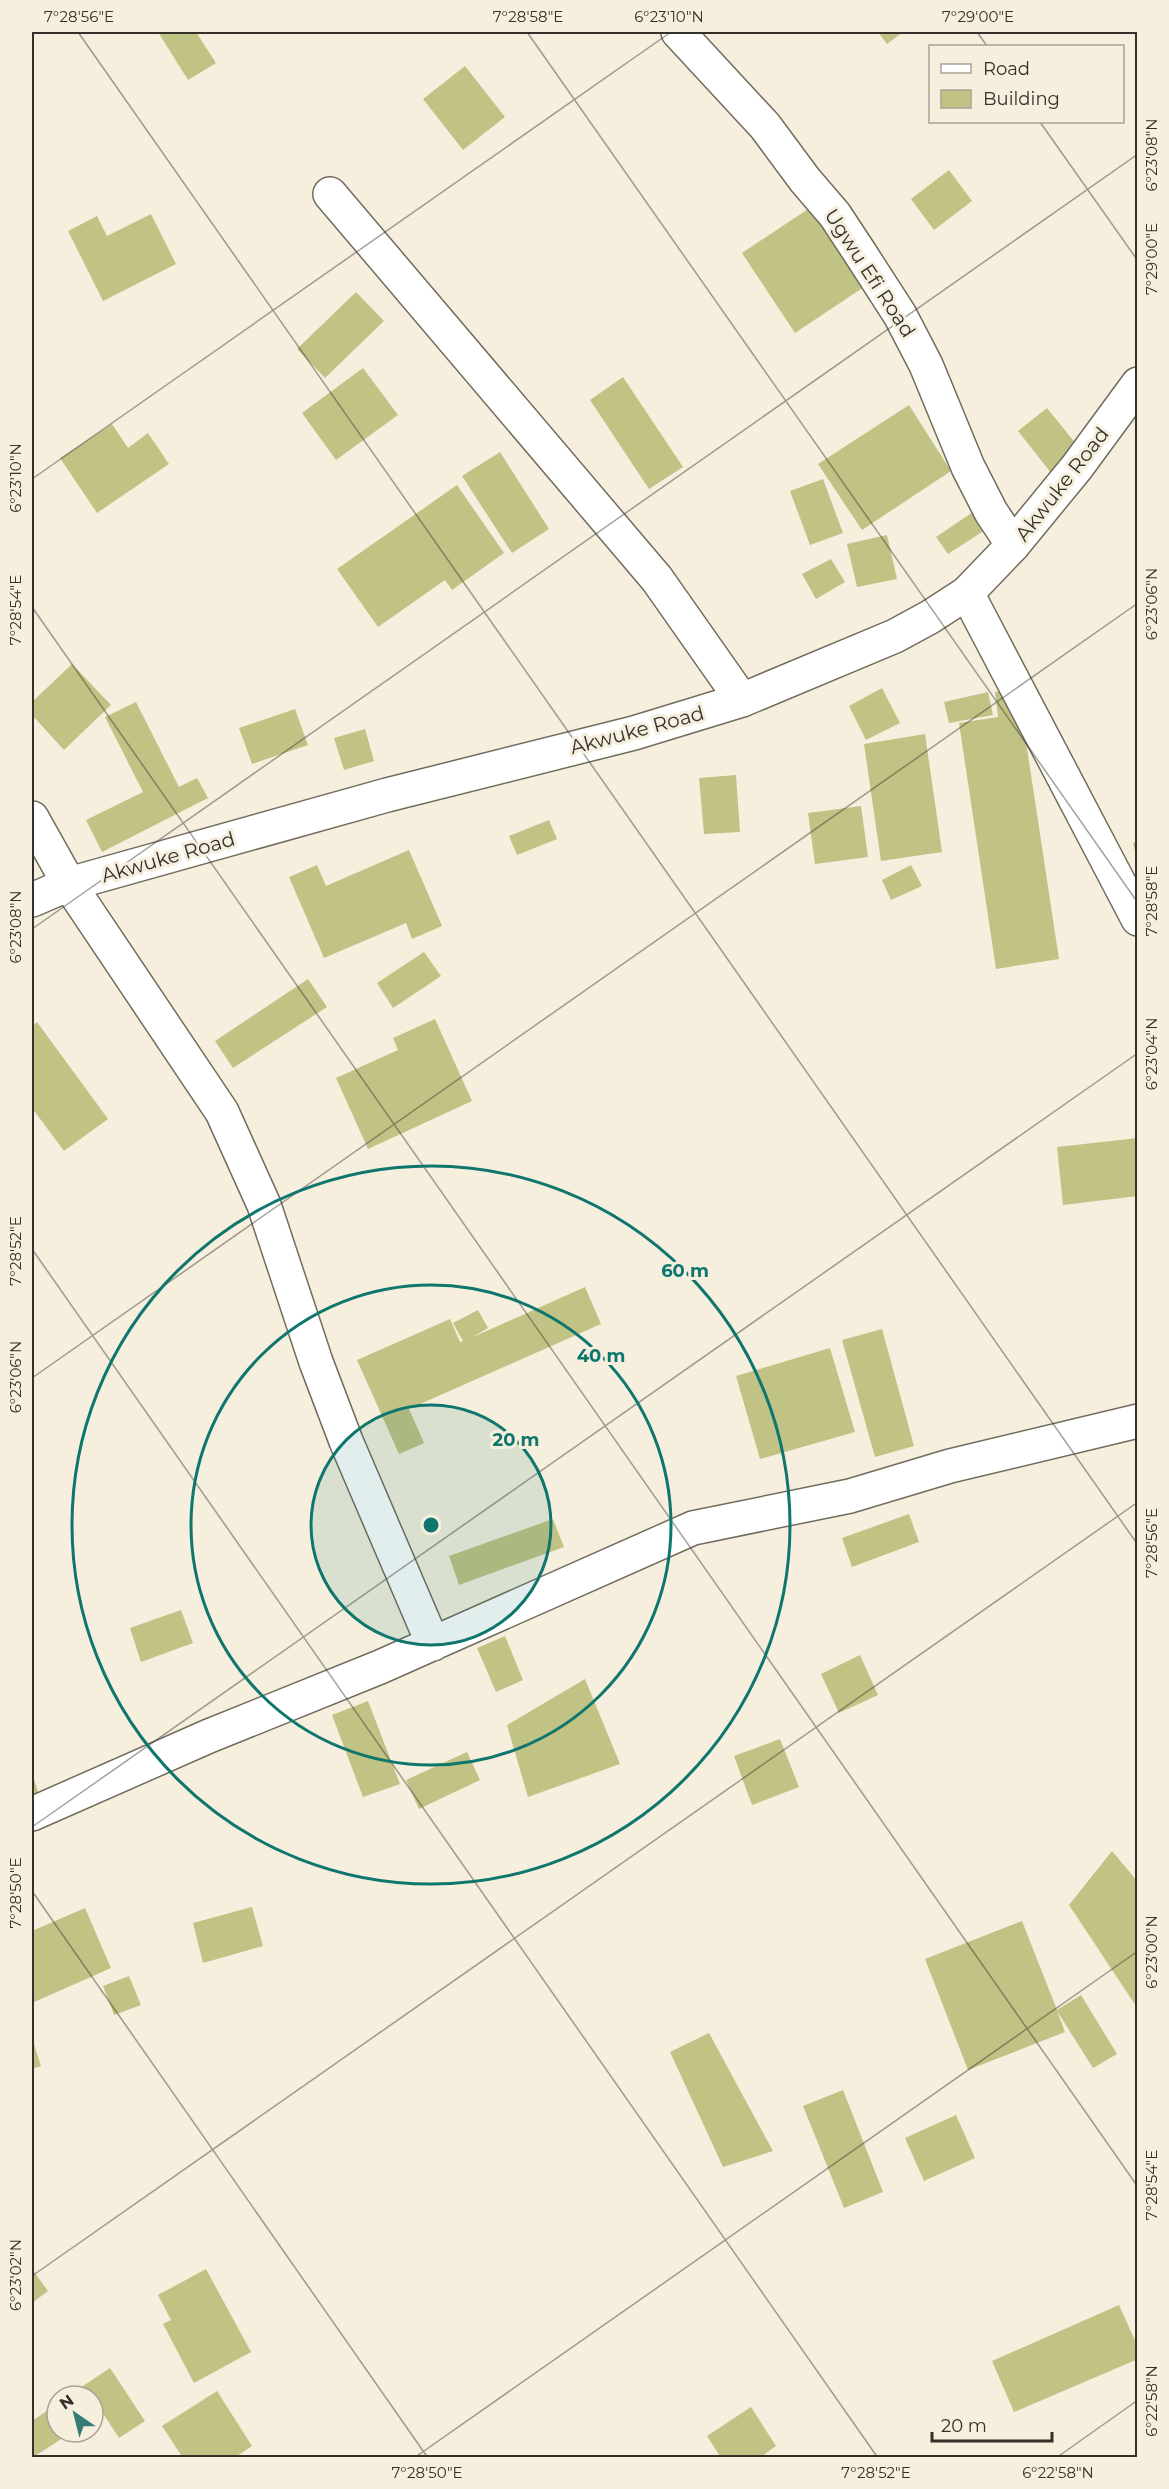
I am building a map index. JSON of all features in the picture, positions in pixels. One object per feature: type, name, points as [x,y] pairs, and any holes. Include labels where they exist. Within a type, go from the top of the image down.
[{"type":"street","name":"Ugwu Efi Road","points":[[678,32],[765,126],[805,180],[835,215],[854,243],[906,325],[926,365],[968,467],[991,512],[1013,546]]},
{"type":"street","points":[[330,194],[657,579],[742,700]]},
{"type":"street","name":"Akwuke Road","points":[[32,900],[69,884],[387,795],[634,733],[742,700],[895,636],[968,593],[1013,546],[1077,467],[1137,384]]},
{"type":"street","points":[[968,593],[1137,919]]},
{"type":"street","points":[[32,818],[69,884],[222,1112],[264,1205],[316,1362],[346,1441],[433,1644]]},
{"type":"street","points":[[32,1814],[209,1736],[433,1644],[693,1527],[850,1496],[950,1466],[1137,1421]]},
{"type":"building","points":[[158,32],[196,32],[216,63],[188,80]]},
{"type":"building","points":[[878,32],[903,32],[887,44]]},
{"type":"building","points":[[465,66],[505,117],[463,150],[423,99]]},
{"type":"building","points":[[949,170],[972,201],[934,230],[911,199]]},
{"type":"building","points":[[817,203],[870,283],[795,333],[742,253]]},
{"type":"building","points":[[151,214],[176,264],[103,301],[68,231],[97,216],[107,236]]},
{"type":"building","points":[[356,292],[384,321],[325,378],[297,349]]},
{"type":"building","points":[[363,368],[398,415],[336,460],[302,413]]},
{"type":"building","points":[[623,377],[683,467],[649,489],[590,400]]},
{"type":"building","points":[[909,405],[951,471],[862,530],[818,464]]},
{"type":"building","points":[[1047,408],[1085,455],[1055,478],[1018,431]]},
{"type":"building","points":[[112,424],[128,448],[148,433],[169,464],[97,513],[60,458]]},
{"type":"building","points":[[500,452],[549,529],[512,553],[462,476]]},
{"type":"building","points":[[823,479],[843,533],[810,545],[790,491]]},
{"type":"building","points":[[457,485],[504,553],[452,590],[445,580],[378,627],[337,569]]},
{"type":"building","points":[[973,512],[985,530],[948,554],[936,537]]},
{"type":"building","points":[[887,535],[897,579],[857,587],[847,544]]},
{"type":"building","points":[[831,559],[845,582],[816,599],[802,574]]},
{"type":"building","points":[[72,664],[111,705],[64,750],[32,715],[32,702]]},
{"type":"building","points":[[882,688],[900,723],[866,740],[849,706]]},
{"type":"building","points":[[1018,689],[1059,959],[996,969],[959,723],[998,717],[995,692]]},
{"type":"building","points":[[988,692],[993,715],[949,723],[944,702]]},
{"type":"building","points":[[136,702],[179,787],[197,778],[208,798],[102,852],[86,820],[143,792],[105,717]]},
{"type":"building","points":[[295,709],[308,745],[252,764],[239,728]]},
{"type":"building","points":[[365,729],[374,761],[344,770],[334,738]]},
{"type":"building","points":[[925,734],[942,852],[881,861],[864,744]]},
{"type":"building","points":[[736,775],[740,832],[704,834],[699,778]]},
{"type":"building","points":[[861,806],[868,857],[815,864],[808,813]]},
{"type":"building","points":[[549,820],[557,839],[517,855],[509,836]]},
{"type":"building","points":[[1138,842],[1138,860],[1137,860],[1133,843]]},
{"type":"building","points":[[409,850],[442,926],[412,939],[406,923],[324,958],[289,877],[317,865],[326,886]]},
{"type":"building","points":[[911,865],[922,886],[891,900],[882,880]]},
{"type":"building","points":[[424,952],[441,976],[393,1008],[377,983]]},
{"type":"building","points":[[308,979],[327,1007],[233,1068],[215,1041]]},
{"type":"building","points":[[435,1019],[472,1101],[368,1149],[336,1078],[398,1050],[393,1038]]},
{"type":"building","points":[[37,1022],[108,1119],[64,1151],[32,1108],[32,1026]]},
{"type":"building","points":[[1138,1138],[1138,1196],[1063,1205],[1057,1147]]},
{"type":"building","points":[[585,1287],[601,1324],[409,1409],[424,1443],[399,1454],[357,1360],[450,1319],[460,1342],[463,1341],[453,1323],[478,1310],[488,1328],[473,1337]]},
{"type":"building","points":[[882,1329],[914,1446],[875,1457],[842,1340]]},
{"type":"building","points":[[830,1348],[855,1432],[760,1459],[736,1376]]},
{"type":"building","points":[[909,1514],[919,1542],[852,1567],[842,1538]]},
{"type":"building","points":[[553,1519],[564,1547],[459,1585],[449,1556]]},
{"type":"building","points":[[181,1610],[193,1643],[141,1662],[130,1628]]},
{"type":"building","points":[[505,1636],[523,1680],[496,1692],[477,1648]]},
{"type":"building","points":[[860,1655],[878,1695],[839,1713],[821,1674]]},
{"type":"building","points":[[585,1679],[620,1764],[528,1797],[507,1725]]},
{"type":"building","points":[[368,1701],[400,1784],[363,1797],[332,1715]]},
{"type":"building","points":[[780,1739],[799,1787],[752,1805],[734,1756]]},
{"type":"building","points":[[467,1752],[480,1780],[419,1809],[406,1780]]},
{"type":"building","points":[[32,1773],[40,1798],[32,1801]]},
{"type":"building","points":[[1112,1851],[1138,1882],[1138,2009],[1069,1905]]},
{"type":"building","points":[[252,1907],[263,1946],[203,1963],[193,1923]]},
{"type":"building","points":[[85,1908],[111,1968],[32,2003],[32,1931]]},
{"type":"building","points":[[1022,1921],[1057,2010],[1081,1995],[1117,2054],[1093,2068],[1057,2011],[1065,2032],[968,2070],[925,1959]]},
{"type":"building","points":[[129,1976],[141,2005],[114,2015],[103,1986]]},
{"type":"building","points":[[709,2033],[773,2151],[723,2167],[670,2052]]},
{"type":"building","points":[[32,2038],[41,2066],[32,2069]]},
{"type":"building","points":[[843,2090],[883,2192],[844,2208],[803,2106]]},
{"type":"building","points":[[956,2115],[975,2158],[924,2181],[905,2138]]},
{"type":"building","points":[[32,2269],[48,2291],[32,2303]]},
{"type":"building","points":[[206,2269],[251,2352],[194,2383],[163,2324],[171,2320],[158,2295]]},
{"type":"building","points":[[1119,2305],[1138,2347],[1138,2359],[1014,2412],[992,2361]]},
{"type":"building","points":[[110,2368],[145,2421],[119,2438],[105,2417],[105,2384],[86,2384]]},
{"type":"building","points":[[217,2391],[252,2446],[234,2458],[183,2458],[162,2426]]},
{"type":"building","points":[[751,2407],[776,2446],[759,2458],[721,2458],[707,2436]]},
{"type":"building","points":[[45,2412],[45,2444],[54,2444],[32,2458],[32,2421]]}]
